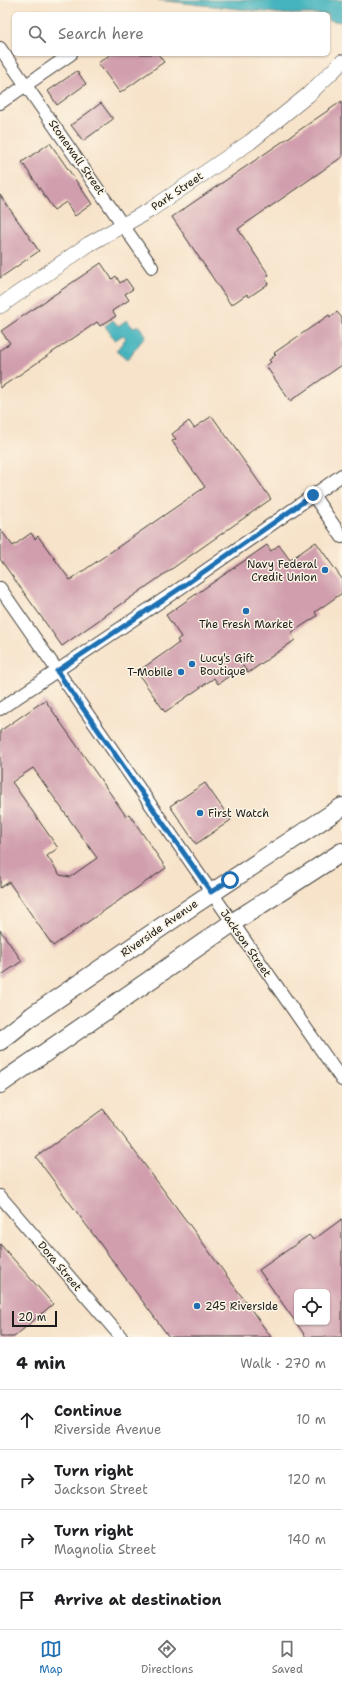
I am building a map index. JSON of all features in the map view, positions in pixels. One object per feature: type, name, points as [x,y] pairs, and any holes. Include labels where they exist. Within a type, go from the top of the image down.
[{"type":"main road","name":"Riverside Avenue","points":[[0,1041],[32,1016],[211,892],[342,807]]},
{"type":"main road","points":[[0,1084],[232,923],[342,852]]},
{"type":"street","name":"Stonewall Street","points":[[0,48],[124,224],[152,267]]},
{"type":"street","points":[[0,103],[68,56]]},
{"type":"street","name":"Park Street","points":[[0,306],[89,244],[150,210],[250,142],[302,99],[342,62]]},
{"type":"street","points":[[0,709],[182,587],[342,475]]},
{"type":"street","points":[[313,495],[342,537]]},
{"type":"street","name":"Jackson Street","points":[[0,588],[342,1080]]},
{"type":"street","name":"Dora Street","points":[[0,1196],[121,1337]]},
{"type":"water","points":[[158,0],[342,0],[342,22],[330,20],[330,12],[266,12]]},
{"type":"water","points":[[113,320],[118,326],[127,320],[133,328],[138,325],[146,335],[127,360],[116,351],[126,338],[123,335],[115,340],[105,326]]},
{"type":"building","points":[[108,56],[160,56],[164,62],[120,93],[98,63]]},
{"type":"building","points":[[77,71],[86,84],[57,105],[48,91]]},
{"type":"building","points":[[342,101],[342,157],[238,229],[269,275],[265,278],[268,284],[249,297],[247,294],[231,305],[172,217]]},
{"type":"building","points":[[101,103],[113,119],[83,141],[71,125]]},
{"type":"building","points":[[50,143],[92,204],[75,216],[66,202],[54,210],[22,162]]},
{"type":"building","points":[[0,195],[39,251],[0,278]]},
{"type":"building","points":[[101,263],[112,279],[116,276],[120,283],[126,279],[133,289],[125,294],[129,300],[112,311],[116,316],[100,326],[97,322],[0,388],[0,350],[10,343],[1,331]]},
{"type":"building","points":[[337,312],[342,318],[342,365],[290,401],[266,366],[271,362],[269,360],[276,355],[274,353],[329,315],[330,317]]},
{"type":"building","points":[[212,416],[271,499],[62,646],[0,559],[0,529],[13,546],[31,533],[35,539],[38,536],[70,580],[205,487],[172,441],[176,439],[172,434],[189,421],[194,428]]},
{"type":"building","points":[[316,542],[342,579],[342,593],[315,612],[317,616],[291,633],[295,640],[248,673],[243,666],[218,684],[214,678],[165,712],[137,672],[179,643],[177,640],[181,637],[166,615],[267,545],[271,551],[279,545],[290,560]]},
{"type":"building","points":[[45,700],[126,816],[129,814],[166,868],[53,946],[9,882],[0,888],[0,731]],"holes":[[[33,768],[97,858],[70,877],[60,875],[47,856],[58,848],[12,782]]]},
{"type":"building","name":"First Watch","points":[[205,783],[231,820],[196,844],[170,806]]},
{"type":"building","points":[[0,930],[22,961],[0,976]]},
{"type":"building","points":[[103,1109],[271,1337],[169,1337],[36,1157]]},
{"type":"building","points":[[342,1219],[342,1337],[306,1337],[298,1325],[330,1325],[330,1289],[294,1289],[294,1320],[259,1270],[309,1235],[313,1240]]},
{"type":"building","points":[[0,1244],[53,1304],[14,1337],[0,1337]]},
{"type":"place","name":"Navy Federal Credit Union","points":[[325,570]]},
{"type":"place","name":"The Fresh Market","points":[[246,611]]},
{"type":"place","name":"Lucy's Gift Boutique","points":[[192,664]]},
{"type":"place","name":"T-Mobile","points":[[181,672]]},
{"type":"place","name":"First Watch","points":[[200,813]]},
{"type":"place","name":"245 Riverside","points":[[197,1306]]},
{"type":"route","points":[[230,880],[211,892],[57,671],[182,587],[313,495]]}]
